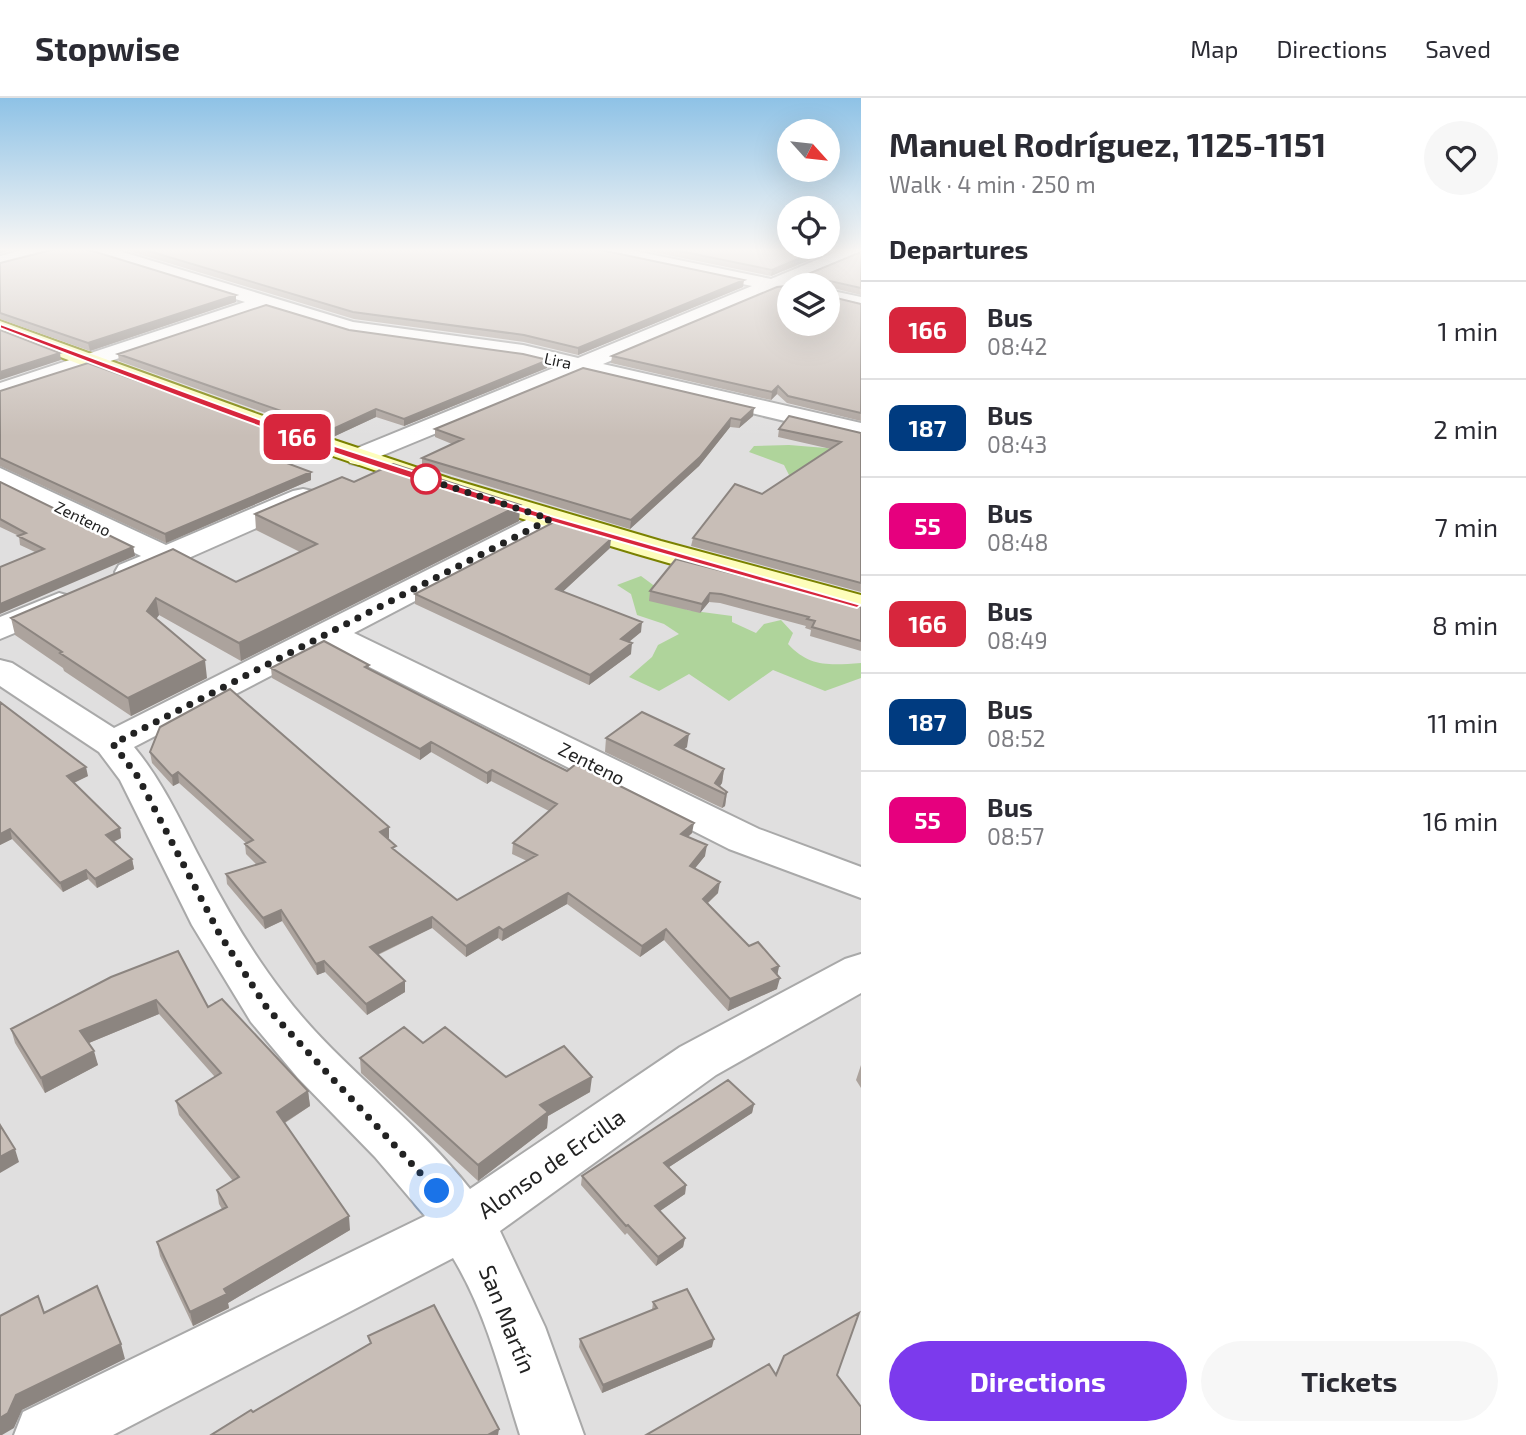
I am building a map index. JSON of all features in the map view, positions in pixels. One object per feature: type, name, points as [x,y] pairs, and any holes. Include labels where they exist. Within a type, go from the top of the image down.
[{"type":"main road","points":[[0,327],[369,461],[550,519],[861,605]]},
{"type":"street","points":[[0,391],[237,311]]},
{"type":"street","name":"Lira","points":[[295,311],[349,328],[481,345],[578,364],[861,430]]},
{"type":"street","points":[[0,629],[331,485],[369,461],[578,364],[717,311]]},
{"type":"street","name":"Zenteno","points":[[0,476],[100,527],[167,557]]},
{"type":"street","points":[[113,744],[550,519]]},
{"type":"street","name":"Zenteno","points":[[328,633],[744,839],[861,883]]},
{"type":"street","name":"San Martín","points":[[0,670],[113,744],[138,777],[219,933],[267,1008],[300,1047],[424,1175],[464,1224],[491,1268],[513,1319],[552,1435]]},
{"type":"street","name":"Alonso de Ercilla","points":[[46,1435],[464,1224],[698,1061],[861,971]]},
{"type":"shaded area","points":[[0,311],[777,311],[777,336],[840,336],[840,311],[861,311],[861,1435],[0,1435]]},
{"type":"green space","points":[[789,445],[838,449],[790,477],[784,465],[749,452],[754,446]]},
{"type":"green space","points":[[641,576],[687,610],[732,616],[732,622],[756,633],[764,624],[781,620],[793,633],[788,644],[796,652],[821,663],[861,663],[861,678],[825,691],[773,670],[729,701],[689,674],[659,691],[629,677],[652,657],[658,645],[679,634],[664,624],[637,615],[631,594],[617,585]]},
{"type":"building","points":[[0,311],[185,311],[88,343]]},
{"type":"building","points":[[247,311],[287,311],[349,330],[523,354],[548,360],[404,419],[376,409],[333,429],[118,354]]},
{"type":"building","points":[[351,311],[667,311],[578,348],[524,335]]},
{"type":"building","points":[[719,311],[777,311],[777,336],[840,336],[840,311],[861,311],[861,413],[788,396],[778,386],[772,392],[612,356]]},
{"type":"building","points":[[0,330],[60,353],[0,372]]},
{"type":"building","points":[[88,363],[307,442],[273,458],[311,472],[165,534],[0,458],[0,391]]},
{"type":"building","points":[[583,368],[754,408],[741,420],[731,418],[700,457],[631,520],[422,458],[463,439],[435,429]]},
{"type":"building","points":[[789,416],[861,433],[861,583],[693,538],[735,484],[762,494],[841,442],[779,429]]},
{"type":"building","points":[[393,464],[520,505],[239,643],[156,598],[147,611],[205,660],[128,698],[11,618],[173,549],[236,582],[317,544],[255,514],[342,477],[354,482]]},
{"type":"building","points":[[0,482],[133,547],[0,604],[0,567],[44,549],[18,536],[26,533],[0,519]]},
{"type":"building","points":[[554,522],[611,539],[556,589],[642,622],[621,639],[632,643],[590,675],[415,594]]},
{"type":"building","points":[[676,559],[861,607],[861,641],[812,627],[815,621],[807,619],[809,617],[721,594],[710,593],[702,604],[650,591]]},
{"type":"building","points":[[324,641],[369,665],[365,667],[567,771],[576,764],[694,823],[681,834],[707,845],[690,866],[720,882],[703,899],[749,946],[758,942],[779,966],[772,969],[780,978],[730,999],[666,929],[642,946],[568,893],[503,930],[499,927],[466,946],[432,917],[370,947],[405,981],[366,1004],[324,961],[316,964],[281,910],[263,918],[226,874],[265,862],[245,844],[253,840],[178,772],[172,776],[150,752],[160,727],[230,689],[389,827],[380,832],[396,846],[392,848],[457,900],[537,855],[513,843],[557,804],[492,770],[487,773],[431,742],[420,749],[271,668]]},
{"type":"building","points":[[0,702],[86,767],[67,776],[120,828],[106,835],[132,859],[95,879],[86,870],[60,883],[10,829],[0,834]]},
{"type":"building","points":[[642,712],[689,734],[675,745],[724,769],[715,783],[727,792],[725,794],[606,738]]},
{"type":"building","points":[[178,951],[208,1007],[222,999],[308,1091],[277,1112],[349,1216],[224,1289],[227,1294],[190,1312],[157,1242],[227,1207],[217,1190],[239,1177],[176,1101],[221,1073],[156,1000],[80,1031],[94,1051],[41,1078],[11,1029],[111,977]]},
{"type":"building","points":[[404,1027],[423,1043],[445,1027],[506,1077],[564,1046],[592,1077],[540,1105],[548,1112],[478,1165],[360,1058]]},
{"type":"building","points":[[728,1080],[754,1104],[664,1163],[686,1185],[655,1206],[685,1238],[658,1257],[628,1225],[626,1226],[582,1176]]},
{"type":"building","points":[[0,1125],[15,1149],[0,1157]]},
{"type":"building","points":[[97,1286],[121,1344],[16,1395],[8,1413],[0,1418],[0,1316],[38,1296],[44,1313]]},
{"type":"building","points":[[687,1289],[714,1339],[603,1385],[580,1339],[657,1308],[653,1302]]},
{"type":"building","points":[[434,1305],[499,1429],[488,1435],[211,1435],[371,1343],[368,1336]]},
{"type":"building","points":[[859,1313],[837,1375],[861,1407],[861,1435],[646,1435],[769,1364],[776,1375],[784,1356]]},
{"type":"bus line","name":"166","points":[[0,327],[379,464],[550,519],[697,562],[861,605]]},
{"type":"route","points":[[426,479],[417,476],[550,519],[113,744],[138,777],[219,933],[267,1008],[300,1047],[397,1145],[437,1191]]}]
